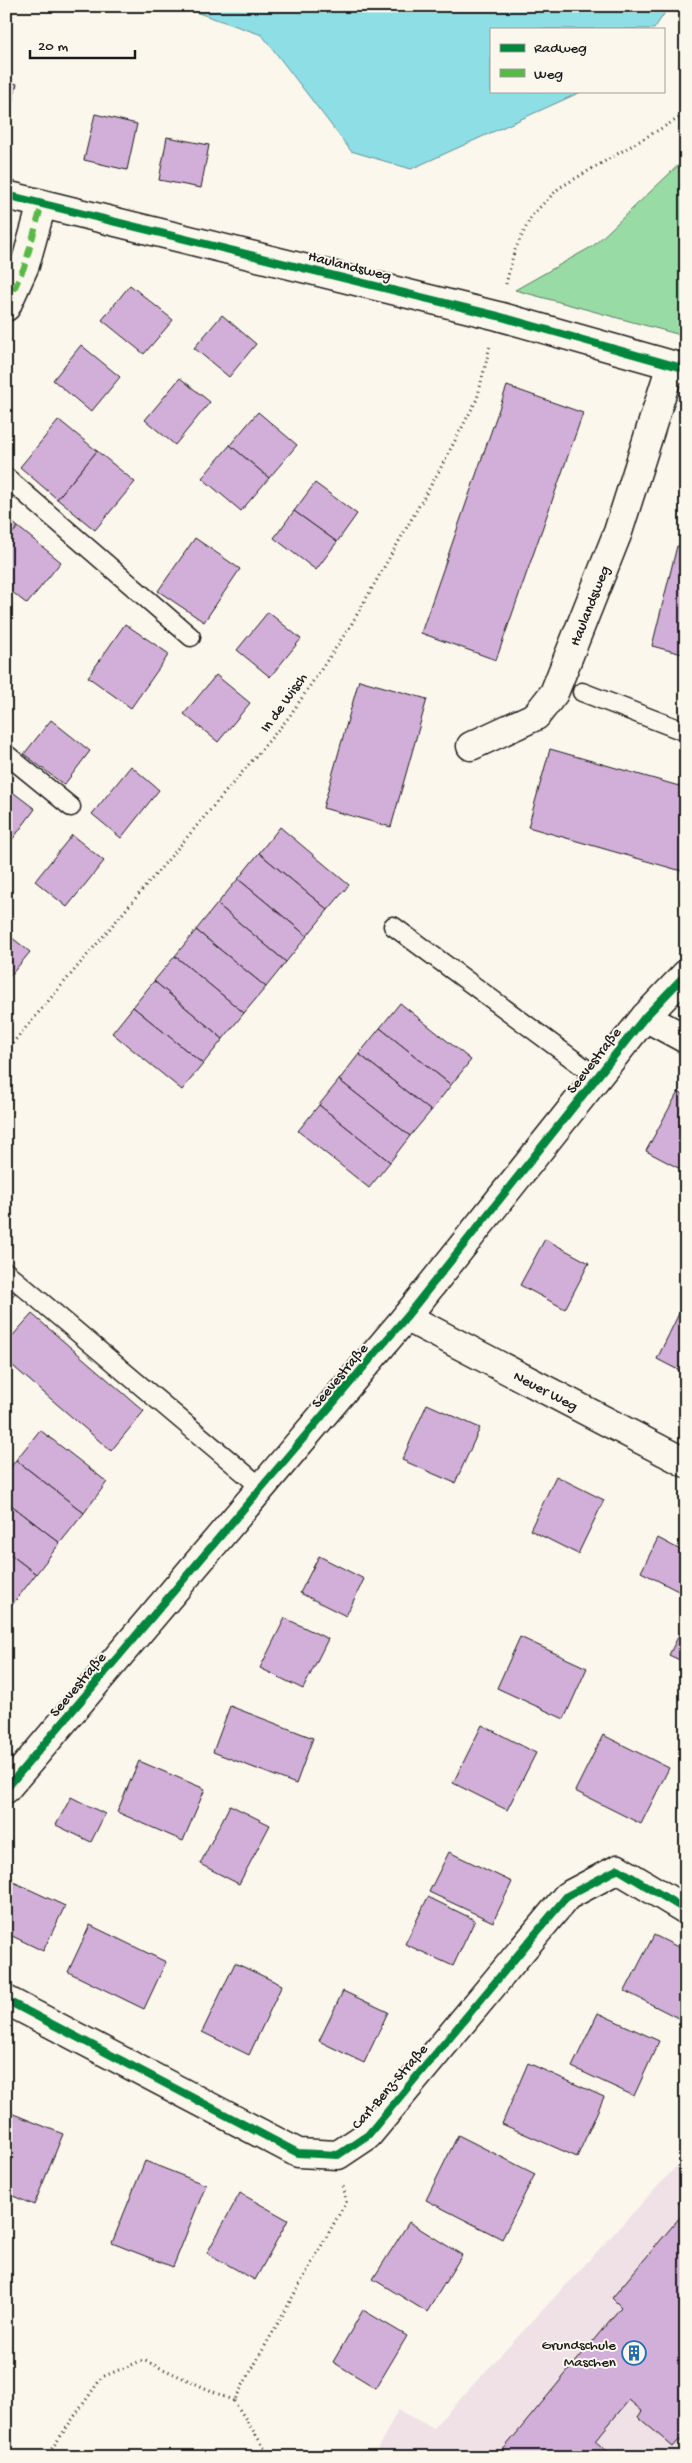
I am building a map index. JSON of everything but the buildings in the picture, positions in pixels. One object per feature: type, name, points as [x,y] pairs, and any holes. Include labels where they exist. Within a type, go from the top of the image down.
[{"type":"street","name":"Haulandsweg","points":[[6,195],[498,316],[678,367],[618,532],[554,693],[536,716],[471,746]]},
{"type":"street","points":[[6,307],[25,265],[42,204]]},
{"type":"street","name":"Seevestraße","points":[[6,1789],[406,1317],[645,1016],[686,974]]},
{"type":"street","points":[[645,1016],[686,1039]]},
{"type":"street","name":"Neuer Weg","points":[[406,1317],[686,1463]]},
{"type":"street","name":"Carl-Benz-Straße","points":[[338,2155],[368,2135],[567,1896],[618,1869],[686,1910]]},
{"type":"street","points":[[6,2000],[298,2153],[338,2155]]},
{"type":"lane","points":[[6,477],[191,637]]},
{"type":"lane","points":[[582,692],[686,732]]},
{"type":"lane","points":[[6,754],[71,807]]},
{"type":"lane","points":[[393,926],[598,1077]]},
{"type":"lane","points":[[6,1272],[262,1488]]},
{"type":"path","points":[[234,2401],[346,2202],[338,2155]]},
{"type":"path","points":[[46,2457],[102,2377],[143,2360],[234,2401],[270,2457]]},
{"type":"shaded area","points":[[686,2156],[686,2457],[373,2457],[398,2410],[433,2428]]},
{"type":"green space","points":[[686,158],[686,343],[677,334],[515,290],[593,246]]},
{"type":"water","points":[[178,6],[661,6],[664,14],[655,28],[490,28],[490,92],[581,92],[411,169],[351,151],[262,35]]},
{"type":"marked path","points":[[6,307],[25,265],[42,204]]},
{"type":"cycle path","points":[[6,195],[498,316],[686,369]]},
{"type":"cycle path","points":[[6,1789],[406,1317],[645,1017],[686,974]]},
{"type":"cycle path","points":[[6,2000],[298,2153],[338,2155],[368,2135],[567,1896],[618,1869],[686,1910]]},
{"type":"place","name":"Grundschule Maschen","points":[[634,2353]]}]
